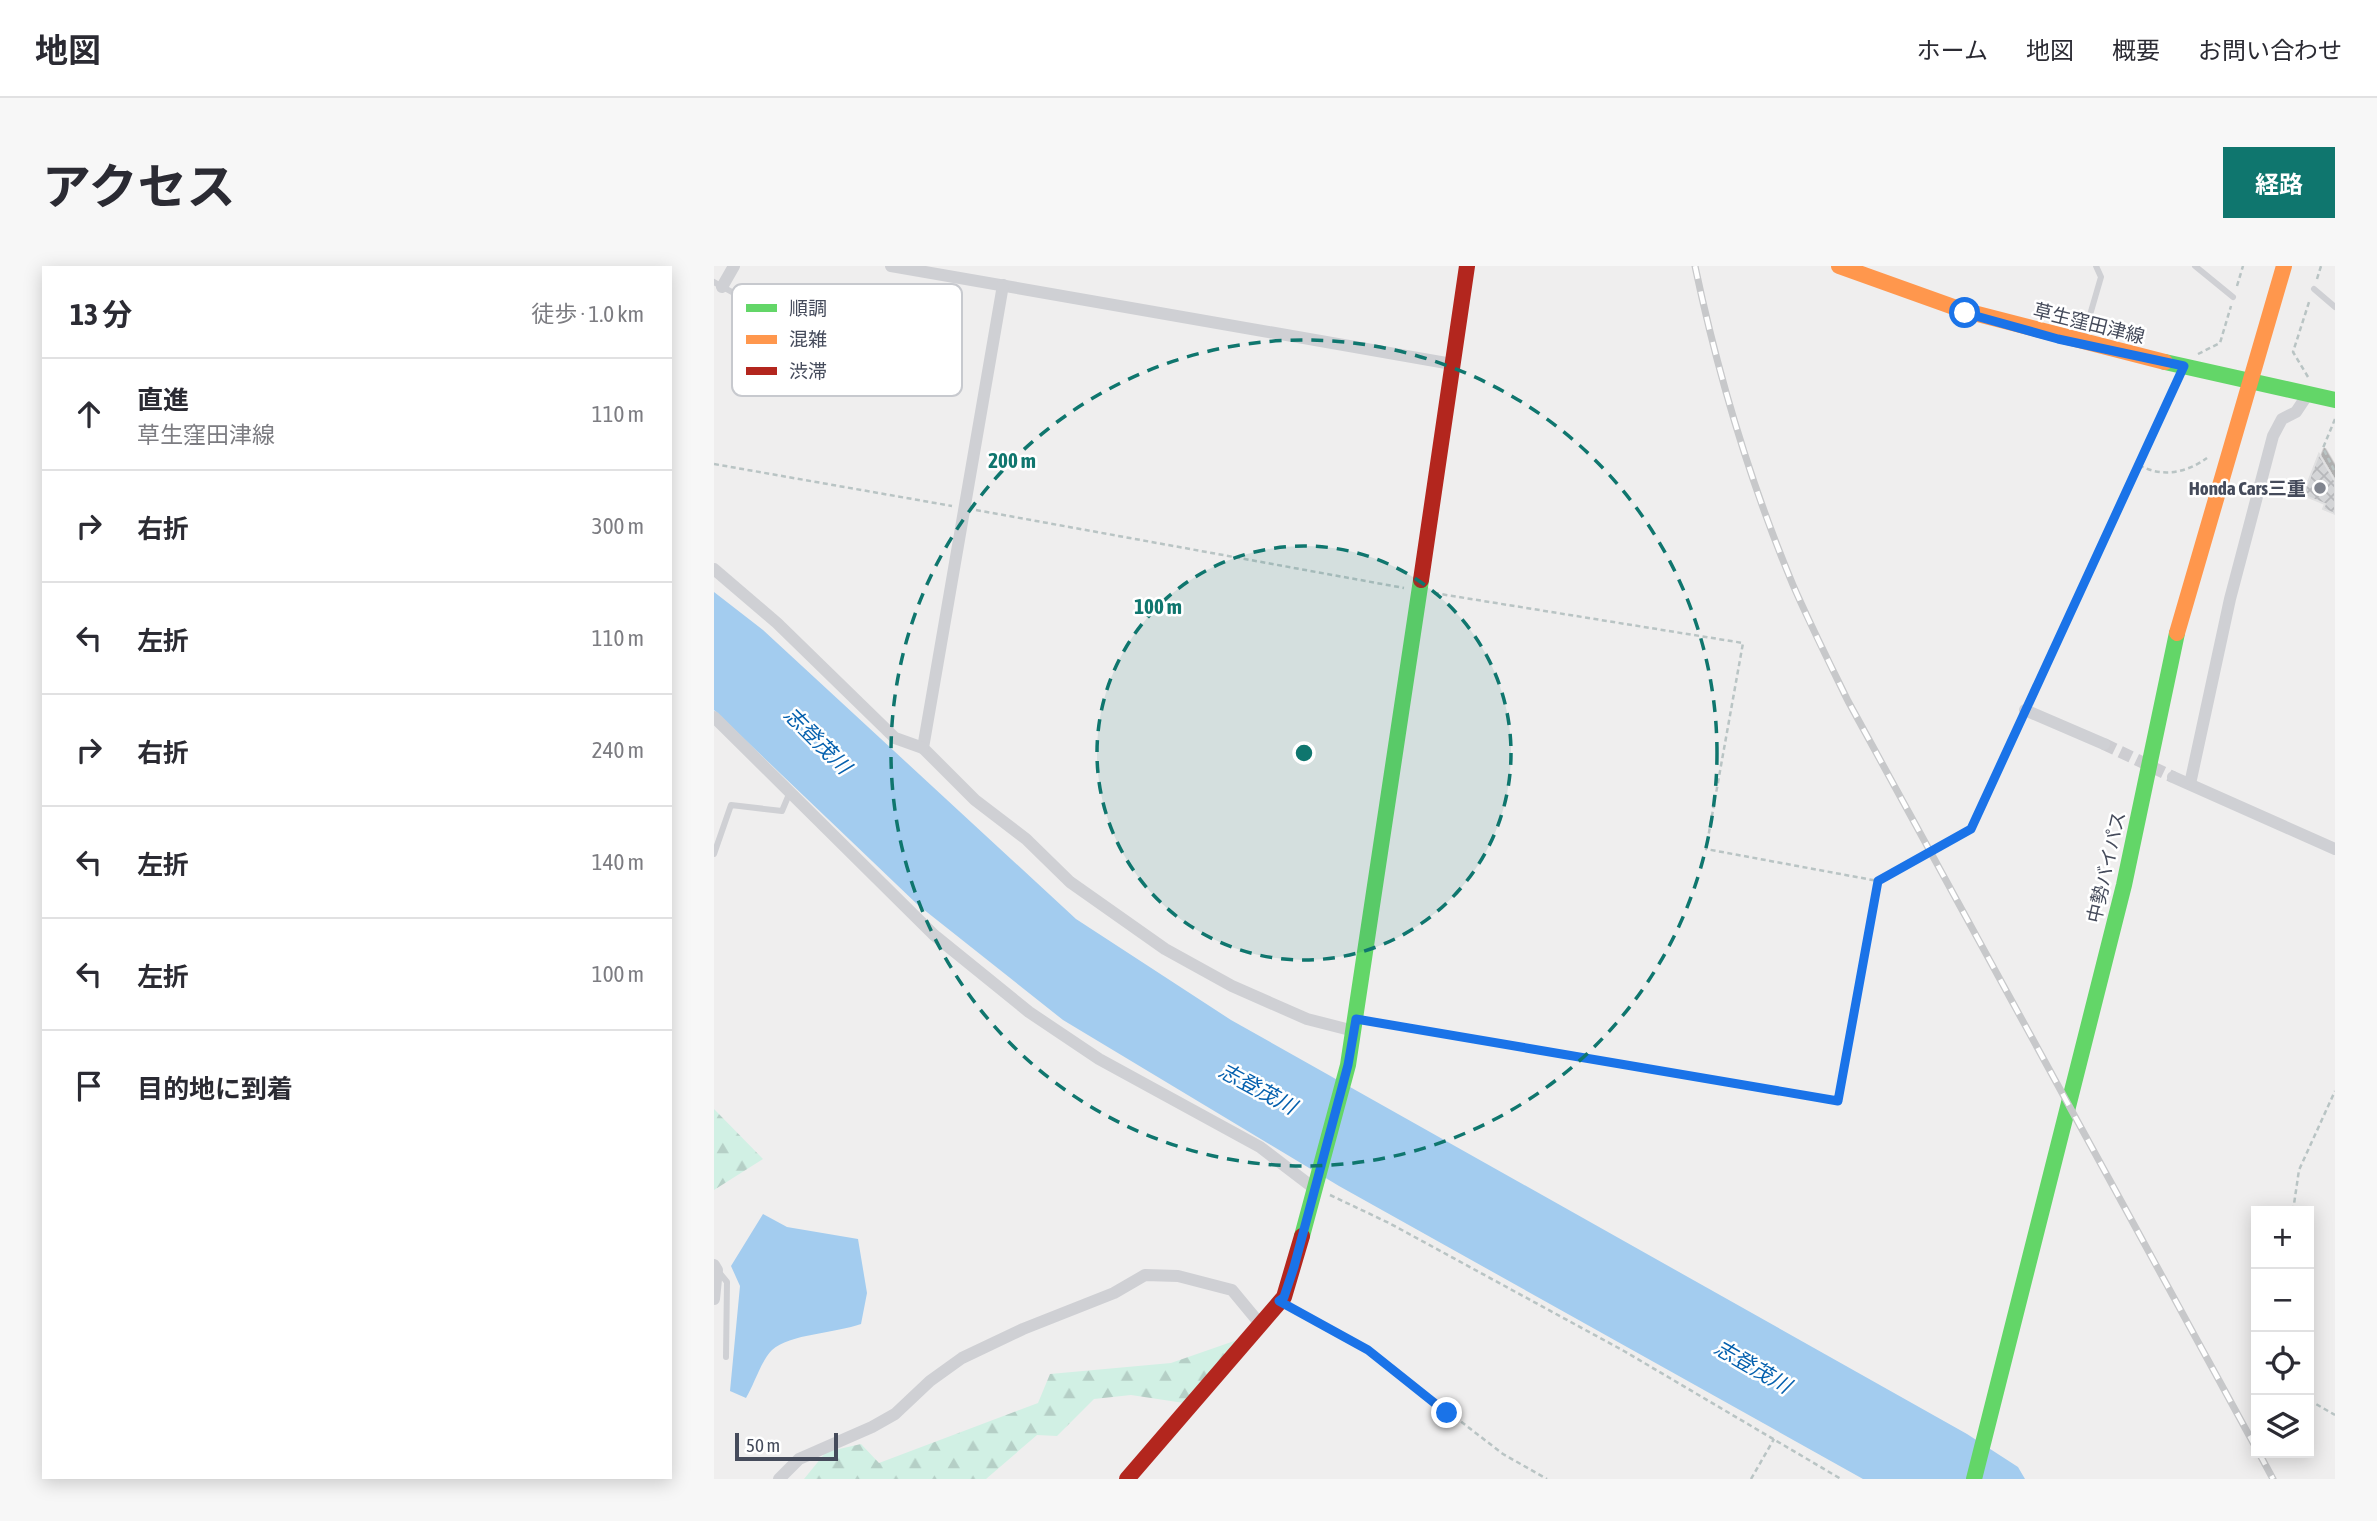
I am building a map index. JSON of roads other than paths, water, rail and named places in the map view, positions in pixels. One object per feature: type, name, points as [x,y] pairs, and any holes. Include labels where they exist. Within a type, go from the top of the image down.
[{"type":"main road","points":[[1127,1479],[1284,1297],[1294,1267],[1348,1065],[1355,1025],[1466,266]]},
{"type":"main road","name":"草生窪田津線","points":[[1839,266],[1965,313],[2082,344],[2335,400]]},
{"type":"main road","name":"中勢バイパス","points":[[1974,1479],[2117,915],[2183,605],[2284,266]]},
{"type":"street","points":[[718,285],[734,266]]},
{"type":"street","points":[[891,266],[1452,364]]},
{"type":"street","points":[[923,748],[1003,285]]},
{"type":"street","points":[[2190,784],[2230,599],[2273,436],[2282,419],[2296,412],[2308,394]]},
{"type":"street","points":[[714,569],[777,623],[895,738],[923,748],[975,800],[1026,839],[1070,882],[1165,949],[1232,986],[1307,1019],[1355,1025]]},
{"type":"street","points":[[2025,710],[2105,744]]},
{"type":"street","points":[[715,720],[934,935],[1029,1012],[1099,1059],[1260,1147],[1315,1185]]},
{"type":"street","points":[[2173,777],[2335,849]]},
{"type":"street","points":[[714,1299],[716,1268]]},
{"type":"street","points":[[779,1479],[799,1460],[872,1427],[895,1413],[930,1381],[962,1358],[1023,1329],[1114,1293],[1145,1275],[1178,1276],[1232,1290],[1261,1325]]},
{"type":"lane","points":[[2082,344],[2102,277],[2096,266]]},
{"type":"lane","points":[[2195,266],[2233,297]]},
{"type":"lane","points":[[2314,289],[2335,307]]},
{"type":"lane","points":[[714,854],[731,805],[782,811],[790,792]]},
{"type":"lane","points":[[716,1268],[727,1282],[726,1357]]},
{"type":"water","name":"志登茂川","points":[[714,592],[763,630],[1076,919],[1231,1020],[1967,1434],[2018,1467],[2025,1479],[1863,1479],[1339,1186],[1063,1020],[918,905],[714,710]]},
{"type":"water","points":[[763,1214],[787,1227],[858,1239],[867,1293],[861,1324],[790,1340],[772,1350],[764,1360],[746,1398],[730,1391],[740,1286],[731,1266]]},
{"type":"tunnel","points":[[2104,744],[2173,777]]},
{"type":"railway","points":[[1695,266],[1714,347],[1749,468],[1777,546],[1813,629],[1848,701],[2251,1439]]},
{"type":"railway","points":[[2262,1458],[2273,1479]]},
{"type":"place","name":"Honda Cars三重","points":[[2320,488]]}]
